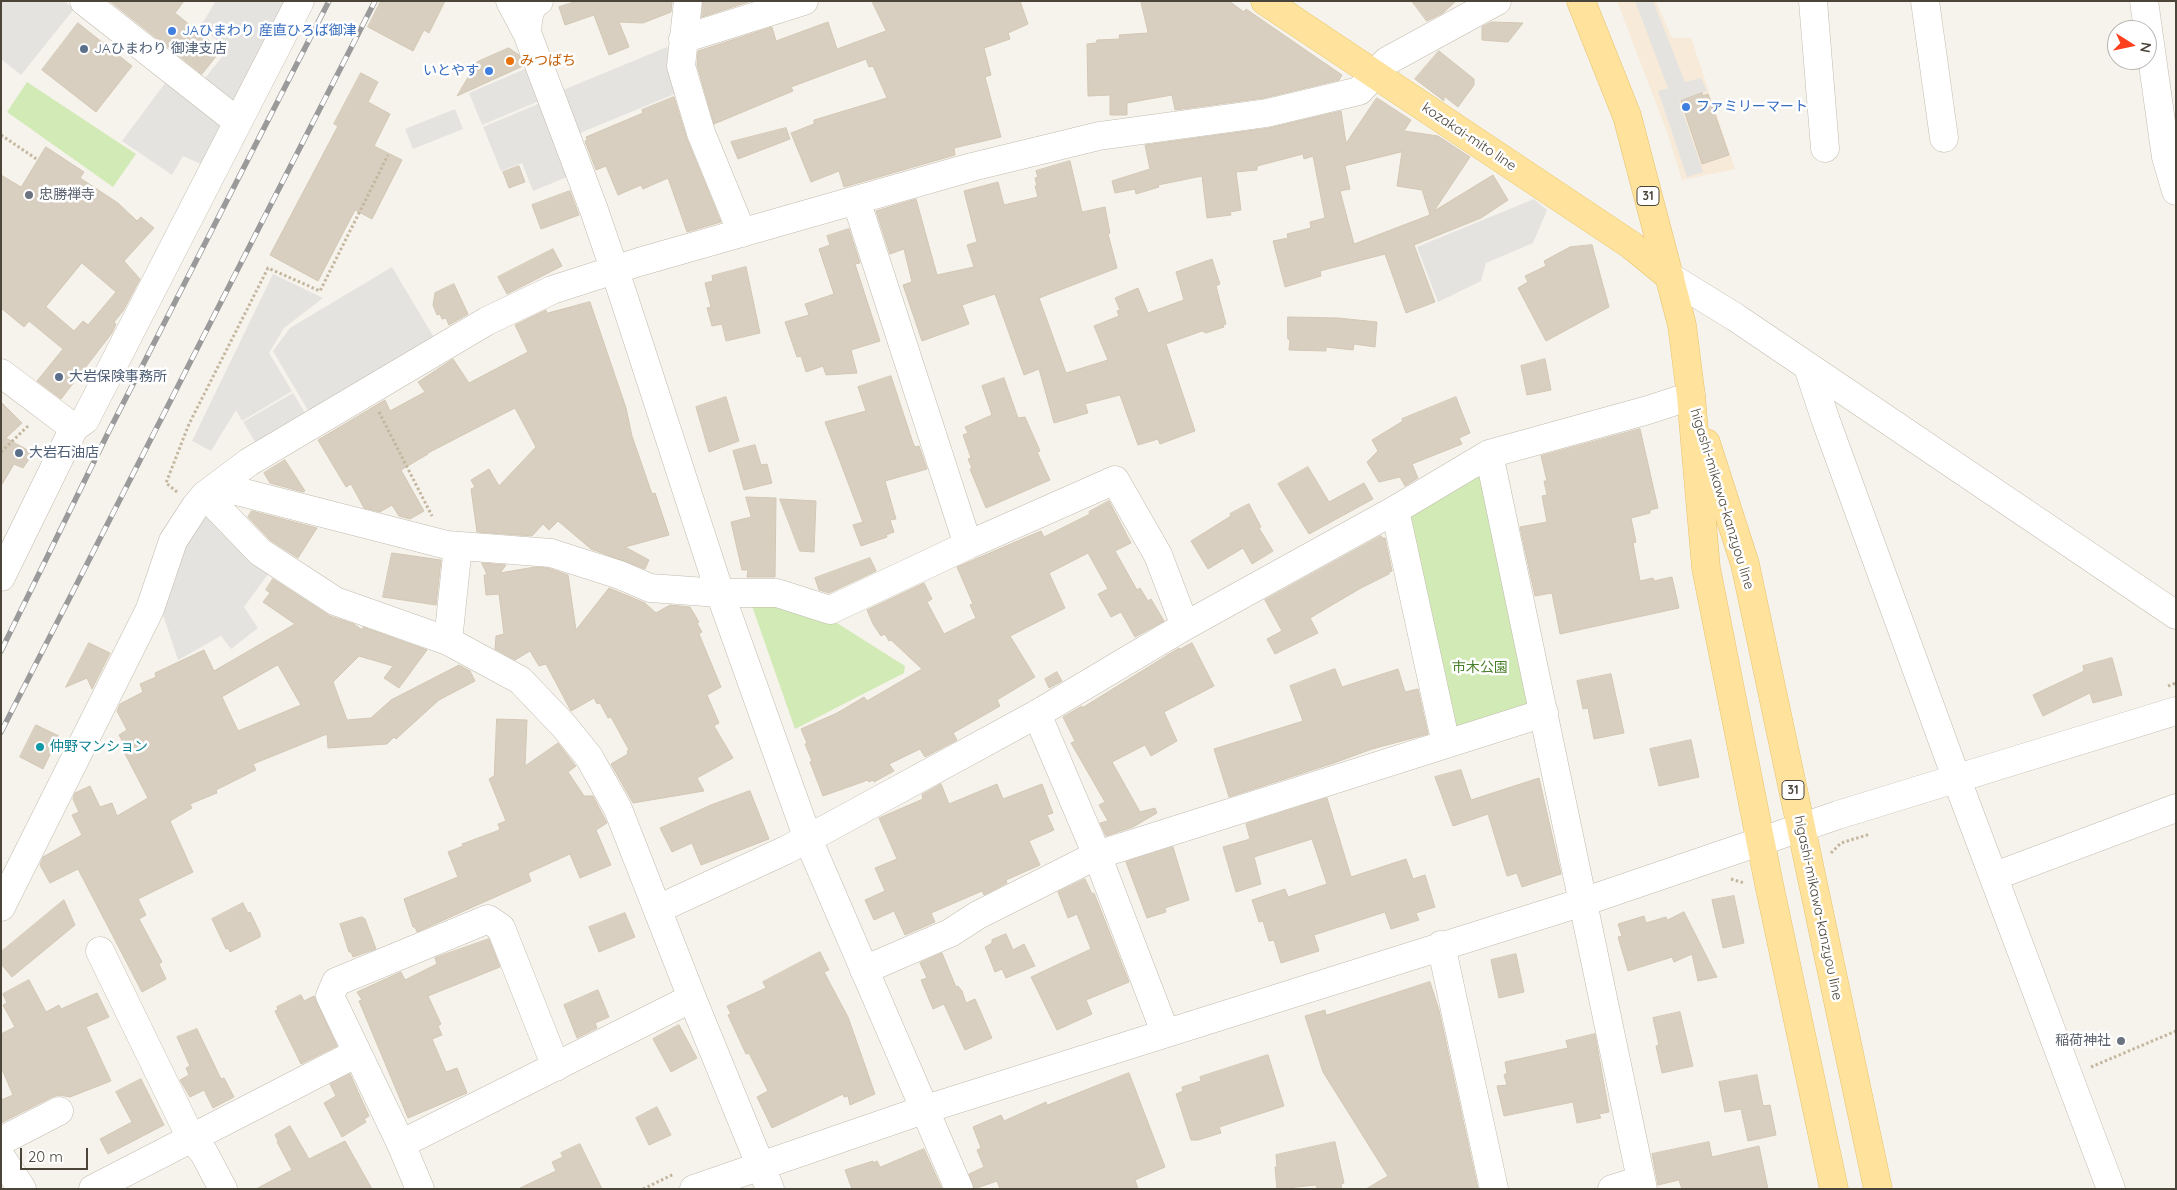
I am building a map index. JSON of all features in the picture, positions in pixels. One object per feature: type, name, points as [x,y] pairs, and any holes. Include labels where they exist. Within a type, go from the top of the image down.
[{"type":"main road","name":"kozakai-mito line","points":[[1265,1],[1631,245],[1670,277]]},
{"type":"main road","name":"higashi-mikawa-kanzyou line","points":[[1582,1],[1626,116],[1682,325],[1691,396],[1706,568],[1834,1189]]},
{"type":"main road","name":"higashi-mikawa-kanzyou line","points":[[1691,396],[1745,564],[1878,1189]]},
{"type":"street","points":[[84,1],[238,122]]},
{"type":"street","points":[[1,577],[74,428],[85,420],[300,1]]},
{"type":"street","points":[[688,1],[681,66],[701,133],[742,233]]},
{"type":"street","points":[[683,39],[804,1]]},
{"type":"street","points":[[1,907],[150,609],[173,541],[206,496],[249,462],[487,321],[552,290],[972,167],[1099,136],[1267,113],[1359,91],[1387,60],[1497,1]]},
{"type":"street","points":[[1813,1],[1825,148]]},
{"type":"street","points":[[1925,1],[1944,138]]},
{"type":"street","points":[[2144,1],[2166,157],[2176,191]]},
{"type":"street","points":[[527,2],[527,33],[615,271],[720,593],[808,839],[959,1189]]},
{"type":"street","points":[[856,200],[968,545]]},
{"type":"street","points":[[1670,277],[1735,316],[2176,615]]},
{"type":"street","points":[[1808,367],[1957,780],[1995,876],[2111,1189]]},
{"type":"street","points":[[1,373],[74,428]]},
{"type":"street","points":[[658,908],[808,839],[1036,714],[1185,626],[1395,510],[1489,454],[1648,410],[1691,396]]},
{"type":"street","points":[[1489,454],[1642,1184],[1612,1189]]},
{"type":"street","points":[[206,496],[452,546],[551,553],[620,574],[650,588],[720,593],[777,592],[830,610],[968,545],[1115,480],[1158,555],[1185,626]]},
{"type":"street","points":[[206,496],[260,552],[335,601],[448,641],[520,680],[564,726],[589,756],[618,809],[765,1177]]},
{"type":"street","points":[[1395,510],[1446,744]]},
{"type":"street","points":[[448,641],[452,546]]},
{"type":"street","points":[[694,1189],[765,1177],[926,1109],[1441,945],[1583,902],[1801,827],[2176,711]]},
{"type":"street","points":[[864,970],[950,933],[978,915],[1097,855],[1544,713]]},
{"type":"street","points":[[1036,714],[1097,855],[1166,1032]]},
{"type":"street","points":[[1995,876],[2176,808]]},
{"type":"street","points":[[420,1189],[401,1144],[330,996],[336,982],[488,919],[501,928],[556,1066]]},
{"type":"street","points":[[1441,945],[1494,1189]]},
{"type":"street","points":[[100,951],[191,1138],[204,1153],[223,1189]]},
{"type":"street","points":[[401,1144],[692,998]]},
{"type":"street","points":[[93,1189],[357,1053]]},
{"type":"street","points":[[1,1141],[59,1111]]},
{"type":"street","points":[[1,1157],[22,1189]]},
{"type":"path","points":[[1,136],[38,160]]},
{"type":"path","points":[[206,496],[166,483],[189,424],[268,268],[320,291],[388,155]]},
{"type":"path","points":[[368,391],[452,546]]},
{"type":"path","points":[[1,452],[48,408]]},
{"type":"path","points":[[1830,854],[1841,844],[1877,831]]},
{"type":"path","points":[[2069,1077],[2176,1031]]},
{"type":"shaded area","points":[[1,1],[64,1],[74,9],[21,75],[1,59]]},
{"type":"shaded area","points":[[216,1],[291,1],[238,108],[202,82],[228,49],[200,27]]},
{"type":"shaded area","name":"ファミリーマート","points":[[1617,1],[1656,1],[1672,38],[1691,38],[1735,169],[1682,180],[1668,135]]},
{"type":"shaded area","points":[[1635,1],[1653,1],[1685,82],[1701,78],[1707,91],[1679,101],[1703,172],[1687,177],[1658,91],[1668,88]]},
{"type":"shaded area","points":[[667,47],[677,93],[580,133],[563,90]]},
{"type":"shaded area","points":[[532,66],[544,99],[482,125],[469,93]]},
{"type":"shaded area","points":[[171,75],[226,119],[207,167],[183,156],[172,175],[122,141]]},
{"type":"shaded area","points":[[545,101],[572,175],[533,191],[522,163],[501,171],[483,127]]},
{"type":"shaded area","points":[[455,109],[463,129],[413,149],[405,129]]},
{"type":"shaded area","points":[[1534,199],[1547,210],[1533,243],[1486,263],[1481,281],[1438,302],[1417,247]]},
{"type":"shaded area","points":[[392,267],[435,339],[310,414],[273,351],[290,328]]},
{"type":"shaded area","points":[[273,274],[323,298],[284,328],[269,353],[292,391],[242,421],[236,410],[211,451],[192,441]]},
{"type":"shaded area","points":[[293,393],[307,416],[257,445],[243,422]]},
{"type":"shaded area","points":[[209,512],[274,566],[244,607],[258,628],[231,649],[221,636],[178,660],[162,612],[187,545]]},
{"type":"green space","points":[[27,82],[136,154],[113,187],[7,112]]},
{"type":"green space","name":"市木公園","points":[[1475,476],[1484,479],[1531,698],[1522,709],[1458,729],[1447,722],[1408,525],[1413,511]]},
{"type":"green space","points":[[756,600],[821,613],[905,666],[904,673],[795,729],[752,606]]},
{"type":"building","name":"JAひまわり 産直ひろば御津","points":[[110,1],[184,1],[175,13],[221,50],[202,74]]},
{"type":"building","points":[[381,1],[445,1],[429,33],[424,30],[413,51],[368,27]]},
{"type":"building","points":[[578,1],[672,1],[671,12],[643,23],[619,22],[629,47],[609,55],[594,15],[565,25],[559,7]]},
{"type":"building","points":[[703,1],[751,1],[702,17]]},
{"type":"building","points":[[872,1],[1020,1],[1028,24],[1008,33],[1010,39],[984,48],[991,75],[985,77],[1001,137],[954,148],[955,155],[844,187],[839,171],[811,182],[791,133],[814,124],[814,120],[887,98],[873,66],[869,67],[866,59],[791,87],[793,91],[714,124],[697,65],[698,51],[772,27],[776,41],[828,22],[837,49],[886,31]]},
{"type":"building","points":[[1141,1],[1229,1],[1244,12],[1246,9],[1342,75],[1339,80],[1264,98],[1175,110],[1172,95],[1127,103],[1127,115],[1110,115],[1110,95],[1088,96],[1087,44],[1096,43],[1097,40],[1120,39],[1119,35],[1148,33]]},
{"type":"building","points":[[1412,1],[1456,1],[1443,13],[1427,21]]},
{"type":"building","points":[[1492,22],[1523,23],[1508,42],[1482,40],[1482,27]]},
{"type":"building","name":"JAひまわり 御津支店","points":[[78,23],[132,66],[96,112],[42,70]]},
{"type":"building","points":[[509,48],[519,55],[523,66],[457,96],[477,62]]},
{"type":"building","points":[[1439,51],[1474,79],[1474,85],[1458,107],[1444,96],[1444,101],[1415,79]]},
{"type":"building","points":[[361,73],[378,82],[368,102],[390,114],[374,146],[402,160],[372,219],[355,210],[318,281],[270,255],[338,126],[334,124]]},
{"type":"building","points":[[1702,93],[1703,96],[1708,94],[1729,155],[1702,164],[1681,101]]},
{"type":"building","points":[[674,97],[687,139],[721,222],[687,232],[668,178],[643,189],[641,185],[618,195],[606,166],[596,170],[585,141],[587,140],[586,137],[643,113],[642,110]]},
{"type":"building","points":[[1377,98],[1411,120],[1404,131],[1438,136],[1470,157],[1434,211],[1493,175],[1508,200],[1481,218],[1414,245],[1435,302],[1406,313],[1385,254],[1320,271],[1321,276],[1285,287],[1273,241],[1288,238],[1287,234],[1311,228],[1310,222],[1325,218],[1313,156],[1304,159],[1303,154],[1257,166],[1257,170],[1236,172],[1241,210],[1230,212],[1231,215],[1207,218],[1202,176],[1158,185],[1159,187],[1136,194],[1135,189],[1115,193],[1112,181],[1150,169],[1145,145],[1269,128],[1341,111],[1346,143]],"holes":[[[1402,152],[1397,186],[1422,190],[1430,215],[1354,244],[1340,191],[1350,189],[1345,166]]]},
{"type":"building","points":[[786,128],[790,139],[738,159],[731,142]]},
{"type":"building","points":[[46,147],[84,172],[80,178],[118,203],[137,221],[141,217],[154,228],[124,261],[140,279],[123,311],[114,322],[116,324],[112,333],[61,399],[37,381],[63,349],[29,321],[24,327],[1,308],[1,175],[21,187]],"holes":[[[82,263],[116,292],[88,325],[83,321],[74,331],[46,307]]]},
{"type":"building","points":[[1070,161],[1082,212],[1105,207],[1110,233],[1108,234],[1117,268],[1039,298],[1066,373],[1108,360],[1094,326],[1119,316],[1117,311],[1120,310],[1115,298],[1138,288],[1148,313],[1184,300],[1176,272],[1212,259],[1220,284],[1216,286],[1226,324],[1223,325],[1224,327],[1206,333],[1202,331],[1166,344],[1195,431],[1160,444],[1158,439],[1138,445],[1120,395],[1085,404],[1088,413],[1054,423],[1039,369],[1024,375],[995,294],[962,305],[969,324],[922,341],[903,285],[912,282],[904,249],[890,254],[876,211],[916,199],[937,275],[974,267],[967,245],[977,242],[964,191],[998,182],[1004,205],[1038,197],[1035,186],[1037,186],[1035,178],[1038,177],[1036,171]]},
{"type":"building","points":[[519,166],[525,182],[509,188],[503,172]]},
{"type":"building","points":[[570,191],[579,215],[541,229],[532,205]]},
{"type":"building","points":[[849,229],[860,263],[855,264],[880,341],[851,350],[857,373],[826,375],[823,366],[806,372],[801,356],[797,357],[785,322],[809,315],[805,304],[834,294],[819,249],[830,245],[827,236]]},
{"type":"building","points":[[1592,245],[1609,307],[1546,341],[1518,288],[1528,282],[1525,276],[1546,266],[1544,261],[1570,247]]},
{"type":"building","points":[[553,249],[562,266],[507,294],[498,277]]},
{"type":"building","points":[[746,267],[760,333],[726,341],[722,324],[712,326],[707,308],[711,307],[705,283],[713,281],[712,276]]},
{"type":"building","points":[[454,284],[468,314],[449,325],[446,318],[442,319],[440,314],[437,315],[433,305],[435,293]]},
{"type":"building","points":[[590,302],[626,408],[632,436],[652,494],[655,493],[669,535],[625,547],[649,560],[645,569],[591,549],[558,521],[549,530],[543,524],[532,536],[477,532],[471,489],[475,487],[471,480],[489,469],[499,486],[536,447],[515,408],[428,453],[401,470],[424,511],[410,519],[399,516],[392,505],[380,512],[364,508],[351,484],[346,487],[318,440],[385,400],[390,411],[425,392],[418,382],[453,359],[469,383],[528,352],[515,325],[546,310],[547,313]]},
{"type":"building","points":[[1288,317],[1338,318],[1377,322],[1375,347],[1354,344],[1353,350],[1326,347],[1326,351],[1289,350]]},
{"type":"building","points":[[1545,359],[1551,390],[1527,395],[1521,366]]},
{"type":"building","points":[[891,376],[913,443],[915,447],[919,446],[927,469],[885,481],[896,519],[890,520],[894,532],[886,535],[887,537],[861,546],[853,525],[863,522],[825,422],[866,411],[858,387]]},
{"type":"building","points":[[1004,378],[1018,418],[1025,417],[1040,451],[1037,452],[1050,480],[986,508],[970,469],[972,468],[968,459],[971,458],[963,435],[968,433],[965,427],[992,415],[982,386]]},
{"type":"building","points":[[726,397],[739,441],[709,452],[696,407]]},
{"type":"building","points":[[1456,397],[1470,433],[1459,438],[1462,444],[1412,464],[1418,478],[1405,486],[1400,477],[1379,482],[1367,462],[1378,451],[1372,440],[1403,421],[1402,419]]},
{"type":"building","points":[[1,402],[22,423],[6,438],[33,453],[23,468],[14,464],[1,486]]},
{"type":"building","points":[[1640,429],[1658,508],[1650,510],[1650,513],[1631,518],[1636,542],[1633,543],[1640,581],[1653,578],[1654,581],[1672,577],[1679,608],[1560,634],[1552,593],[1535,596],[1520,527],[1547,522],[1542,496],[1547,495],[1544,481],[1547,481],[1541,456]]},
{"type":"building","points":[[755,445],[761,465],[767,464],[772,483],[744,490],[733,451]]},
{"type":"building","points":[[285,460],[305,491],[270,483],[264,473]]},
{"type":"building","points":[[1308,467],[1329,502],[1364,483],[1373,499],[1309,534],[1278,484]]},
{"type":"building","points":[[746,497],[776,498],[775,577],[747,577],[748,570],[742,570],[731,522],[751,517]]},
{"type":"building","points":[[780,499],[816,501],[814,552],[800,551]]},
{"type":"building","points":[[1109,501],[1131,543],[1115,551],[1137,590],[1140,588],[1148,601],[1151,599],[1164,621],[1135,637],[1121,612],[1111,617],[1098,594],[1108,589],[1088,553],[1049,573],[1065,608],[1010,636],[1035,677],[997,700],[1000,706],[953,733],[957,740],[925,757],[920,749],[889,764],[894,771],[874,782],[873,780],[869,782],[868,780],[823,796],[810,762],[812,761],[801,729],[837,713],[864,697],[867,701],[922,669],[891,640],[889,641],[885,634],[881,636],[867,610],[924,583],[932,599],[927,602],[944,634],[976,618],[970,605],[973,604],[957,567],[1041,531],[1044,537],[1090,514],[1089,512]]},
{"type":"building","points":[[1249,504],[1261,527],[1259,528],[1273,551],[1252,564],[1243,548],[1208,569],[1191,541],[1231,516],[1230,514]]},
{"type":"building","points":[[252,511],[317,528],[298,558],[270,540],[248,517]]},
{"type":"building","points":[[1381,536],[1385,538],[1392,571],[1310,618],[1318,633],[1275,654],[1267,639],[1282,631],[1265,600]]},
{"type":"building","points":[[392,553],[441,560],[436,605],[383,597]]},
{"type":"building","points":[[870,558],[876,571],[829,593],[819,590],[815,578]]},
{"type":"building","points":[[482,563],[506,565],[500,573],[535,567],[548,568],[568,575],[576,630],[609,588],[645,603],[656,613],[670,605],[690,607],[699,622],[697,623],[702,632],[699,634],[721,687],[707,695],[719,723],[714,726],[733,758],[697,778],[704,791],[633,803],[611,764],[628,754],[627,751],[629,750],[611,717],[608,718],[600,703],[597,704],[594,698],[571,711],[546,664],[539,666],[530,651],[515,660],[495,649],[496,636],[504,634],[499,594],[486,595],[484,575],[487,575]]},
{"type":"building","points":[[273,579],[330,616],[354,624],[362,630],[363,627],[427,650],[399,688],[384,678],[393,666],[359,656],[333,682],[347,720],[371,718],[391,700],[459,665],[470,671],[475,681],[439,700],[396,739],[394,737],[387,744],[328,748],[327,734],[253,764],[256,770],[216,790],[217,793],[190,804],[192,808],[170,821],[193,872],[138,899],[146,915],[139,919],[162,962],[159,964],[166,979],[142,992],[78,869],[50,883],[40,865],[43,857],[82,835],[72,815],[79,812],[73,799],[75,793],[90,786],[100,807],[112,803],[117,816],[148,798],[122,748],[125,746],[119,735],[127,730],[117,711],[120,704],[143,692],[140,684],[156,677],[155,673],[204,650],[214,671],[295,624],[263,602],[270,593],[266,590]],"holes":[[[278,665],[301,705],[238,731],[222,697]]]},
{"type":"building","points":[[89,643],[110,653],[92,689],[87,678],[66,687]]},
{"type":"building","points":[[1192,643],[1214,686],[1164,712],[1177,741],[1151,756],[1145,745],[1112,762],[1140,812],[1155,808],[1157,813],[1133,827],[1106,836],[1100,823],[1108,821],[1099,805],[1105,802],[1071,743],[1075,741],[1063,717],[1082,706],[1082,708],[1179,648]]},
{"type":"building","points":[[2112,658],[2122,695],[2093,703],[2090,693],[2043,716],[2033,695],[2084,671],[2083,666]]},
{"type":"building","points":[[1335,669],[1342,687],[1398,669],[1405,692],[1418,689],[1428,734],[1372,749],[1229,797],[1214,749],[1303,721],[1290,686]]},
{"type":"building","points":[[1057,672],[1062,681],[1049,688],[1045,679]]},
{"type":"building","points":[[1611,674],[1624,733],[1594,739],[1588,708],[1583,709],[1577,681]]},
{"type":"building","points":[[497,719],[527,720],[525,766],[558,743],[576,766],[568,772],[584,796],[593,796],[607,823],[596,830],[611,865],[580,878],[570,854],[528,873],[531,881],[417,932],[415,927],[413,927],[404,899],[458,877],[448,852],[463,846],[462,844],[497,831],[500,829],[498,824],[506,821],[489,779],[494,776]]},
{"type":"building","name":"仲野マンション","points":[[36,725],[59,736],[43,769],[20,757]]},
{"type":"building","points":[[1691,740],[1699,777],[1659,786],[1650,749]]},
{"type":"building","points":[[1461,770],[1471,800],[1539,778],[1561,874],[1522,887],[1517,873],[1507,876],[1488,814],[1453,826],[1435,777]]},
{"type":"building","points":[[941,784],[949,804],[997,784],[1003,799],[1042,784],[1053,813],[1047,815],[1054,830],[1029,841],[1040,865],[1006,880],[1007,883],[984,895],[982,891],[931,913],[935,922],[905,935],[894,911],[874,920],[865,900],[885,891],[875,868],[897,859],[879,818],[923,799],[922,795]]},
{"type":"building","points":[[750,791],[769,839],[701,865],[692,843],[672,852],[660,828],[711,805]]},
{"type":"building","points":[[1327,798],[1351,877],[1406,859],[1413,879],[1425,875],[1435,907],[1416,913],[1419,920],[1391,929],[1385,912],[1314,935],[1319,951],[1281,963],[1274,940],[1269,941],[1263,921],[1259,922],[1252,900],[1285,889],[1288,897],[1327,884],[1312,839],[1254,857],[1261,884],[1236,892],[1223,847],[1250,839],[1246,824]]},
{"type":"building","points":[[1173,847],[1189,900],[1165,908],[1166,912],[1147,918],[1126,862]]},
{"type":"building","points":[[1085,879],[1092,894],[1094,893],[1129,982],[1086,1000],[1092,1014],[1057,1030],[1031,977],[1091,949],[1077,914],[1068,918],[1058,892]]},
{"type":"building","points":[[1734,896],[1744,943],[1723,948],[1712,900]]},
{"type":"building","points":[[64,900],[75,925],[12,977],[1,964],[1,952]]},
{"type":"building","points":[[243,903],[248,913],[250,912],[260,937],[230,952],[228,948],[226,949],[212,919]]},
{"type":"building","points":[[1684,912],[1717,977],[1698,981],[1692,954],[1674,962],[1672,957],[1628,971],[1618,937],[1622,936],[1618,924],[1644,916],[1646,923],[1666,917],[1667,920]]},
{"type":"building","points":[[625,913],[635,937],[599,952],[589,927]]},
{"type":"building","points":[[362,917],[365,919],[376,949],[353,957],[351,952],[349,952],[340,924]]},
{"type":"building","points":[[1006,934],[1013,950],[1024,944],[1035,966],[1006,978],[1002,969],[995,972],[985,947],[992,943],[992,940]]},
{"type":"building","points":[[489,939],[500,967],[428,996],[441,1024],[438,1026],[442,1035],[432,1039],[446,1072],[457,1068],[467,1093],[408,1118],[359,1001],[362,1000],[357,992],[401,972],[405,980],[437,964],[435,958]]},
{"type":"building","points":[[820,952],[829,970],[824,972],[848,1017],[875,1094],[850,1105],[848,1096],[844,1097],[843,1094],[772,1128],[757,1097],[768,1091],[749,1053],[746,1054],[728,1015],[731,1014],[727,1006],[766,988],[763,982]]},
{"type":"building","points":[[942,953],[956,987],[958,986],[962,991],[966,1003],[975,999],[992,1038],[965,1050],[944,1004],[933,1009],[921,980],[927,978],[920,963]]},
{"type":"building","points":[[1516,954],[1524,992],[1499,998],[1491,960]]},
{"type":"building","points":[[29,980],[46,1012],[59,1005],[61,1009],[97,993],[109,1017],[86,1027],[111,1081],[70,1097],[59,1095],[52,1097],[1,1123],[1,1100],[13,1095],[1,1067],[1,1034],[15,1027],[3,1005],[7,1003],[3,994]]},
{"type":"building","points":[[1430,982],[1439,1010],[1478,1189],[1366,1189],[1388,1176],[1323,1072],[1305,1016],[1325,1010],[1326,1015]]},
{"type":"building","points":[[598,990],[609,1017],[595,1023],[597,1028],[577,1038],[564,1005]]},
{"type":"building","points":[[301,995],[304,1001],[314,996],[337,1046],[301,1064],[275,1011],[278,1010],[277,1007]]},
{"type":"building","points":[[1680,1012],[1693,1066],[1662,1073],[1656,1046],[1659,1045],[1653,1018]]},
{"type":"building","points":[[679,1025],[697,1058],[671,1072],[653,1039]]},
{"type":"building","points":[[197,1029],[221,1079],[224,1078],[234,1097],[213,1108],[204,1090],[190,1097],[180,1080],[189,1075],[186,1068],[190,1066],[177,1037]]},
{"type":"building","points":[[1595,1034],[1609,1112],[1599,1114],[1601,1118],[1577,1123],[1573,1102],[1504,1116],[1497,1086],[1507,1085],[1504,1075],[1507,1073],[1505,1062],[1568,1048],[1566,1041]]},
{"type":"building","points":[[1268,1055],[1284,1106],[1219,1127],[1221,1133],[1198,1140],[1191,1140],[1176,1094],[1183,1091],[1182,1087],[1201,1081],[1200,1077]]},
{"type":"building","points":[[1129,1073],[1165,1167],[1135,1180],[1138,1189],[1000,1189],[997,1181],[974,1189],[969,1174],[984,1167],[977,1150],[981,1148],[973,1127],[1001,1115],[1004,1121],[1046,1102],[1047,1105]]},
{"type":"building","points":[[350,1074],[369,1116],[364,1119],[366,1122],[342,1137],[324,1103],[336,1096],[330,1084]]},
{"type":"building","points":[[1757,1075],[1763,1106],[1770,1105],[1776,1135],[1748,1141],[1741,1109],[1725,1112],[1719,1082]]},
{"type":"building","points":[[141,1079],[164,1125],[108,1154],[100,1139],[132,1122],[116,1092]]},
{"type":"building","points":[[657,1107],[671,1135],[649,1145],[636,1118]]},
{"type":"building","points":[[290,1126],[309,1159],[345,1141],[372,1189],[256,1189],[292,1170],[275,1135]]},
{"type":"building","points":[[1335,1142],[1344,1183],[1341,1184],[1342,1189],[1317,1189],[1316,1185],[1277,1189],[1276,1155]]},
{"type":"building","points":[[1709,1142],[1712,1157],[1759,1146],[1768,1189],[1682,1189],[1679,1180],[1658,1185],[1652,1154]]},
{"type":"building","points":[[580,1144],[602,1189],[518,1189],[556,1171],[552,1162],[563,1157],[561,1153]]},
{"type":"building","points":[[924,1149],[942,1189],[852,1189],[845,1170],[873,1161],[873,1163],[877,1161],[880,1167]]},
{"type":"railway","points":[[1,651],[109,431],[329,1]]},
{"type":"railway","points":[[1,732],[375,1]]},
{"type":"place","name":"JAひまわり 産直ひろば御津","points":[[172,31]]},
{"type":"place","name":"JAひまわり 御津支店","points":[[84,49]]},
{"type":"place","name":"みつばち","points":[[510,61]]},
{"type":"place","name":"いとやす","points":[[489,71]]},
{"type":"place","name":"ファミリーマート","points":[[1686,107]]},
{"type":"place","name":"忠勝禅寺","points":[[29,195]]},
{"type":"place","name":"大岩保険事務所","points":[[59,377]]},
{"type":"place","name":"大岩石油店","points":[[19,453]]},
{"type":"place","name":"仲野マンション","points":[[40,747]]},
{"type":"place","name":"稲荷神社","points":[[2121,1041]]}]
